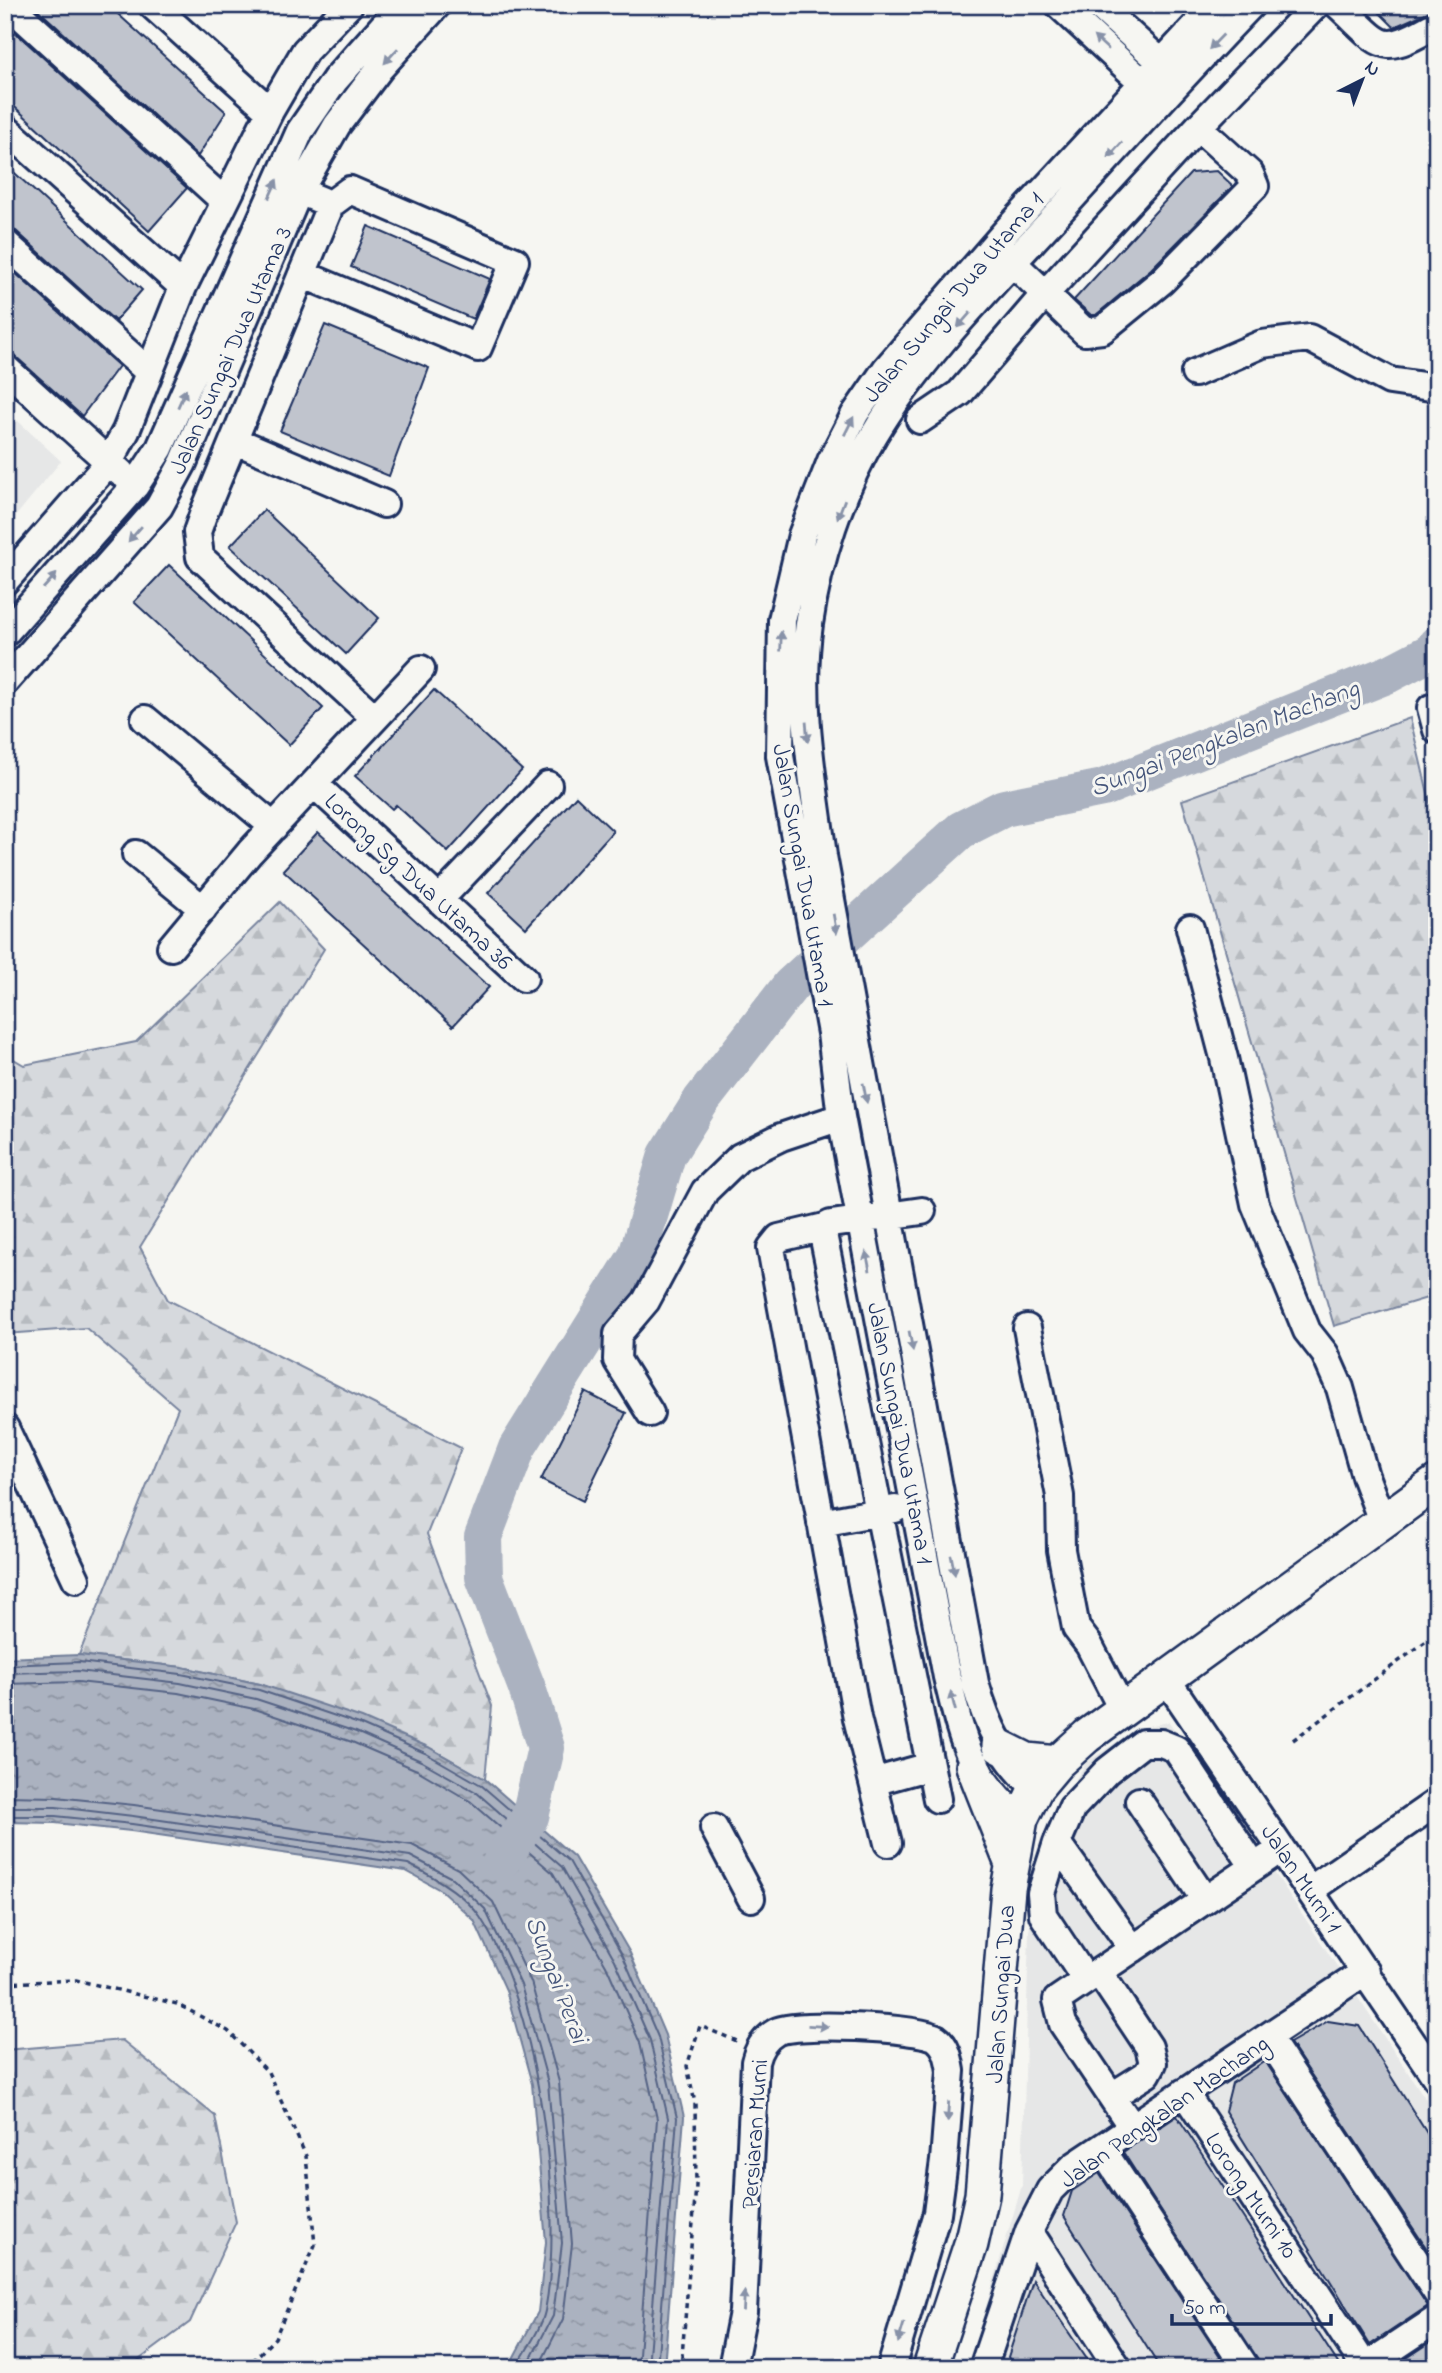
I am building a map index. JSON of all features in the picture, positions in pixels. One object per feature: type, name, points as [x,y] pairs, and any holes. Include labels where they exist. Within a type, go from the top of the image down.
[{"type":"main road","points":[[1165,1677],[1437,1482]]},
{"type":"main road","name":"Jalan Sungai Dua","points":[[930,2368],[971,2244],[982,2195],[1012,1862],[1021,1819],[1036,1788],[1057,1763],[1165,1677]]},
{"type":"main road","points":[[1012,1862],[986,1756],[1057,1763]]},
{"type":"street","points":[[9,5],[224,201]]},
{"type":"street","points":[[152,5],[270,111]]},
{"type":"street","points":[[8,573],[108,462],[126,431],[183,287],[270,111],[305,51],[349,5]]},
{"type":"street","name":"Jalan Sungai Dua Utama 3","points":[[5,632],[135,486],[160,448],[300,131],[335,80],[402,5]]},
{"type":"street","name":"Jalan Sungai Dua Utama 3","points":[[5,682],[159,507],[183,463],[299,191],[337,125],[380,68],[437,5]]},
{"type":"street","points":[[1059,5],[1161,81]]},
{"type":"street","points":[[1098,5],[1161,81]]},
{"type":"street","name":"Jalan Sungai Dua Utama 1","points":[[1021,1819],[997,1799],[986,1756],[947,1676],[841,1117],[841,1030],[823,856],[806,730],[805,683],[809,624],[828,543],[856,471],[874,435],[907,386],[1013,262],[1161,81],[1215,5]]},
{"type":"street","name":"Jalan Sungai Dua Utama 1","points":[[986,1756],[986,1718],[975,1683],[888,1215],[796,855],[780,756],[782,620],[802,535],[831,461],[855,414],[886,369],[1161,81],[1251,5]]},
{"type":"street","points":[[920,420],[960,393],[1045,294],[1198,127],[1316,5]]},
{"type":"street","points":[[1338,5],[1374,38],[1388,46],[1400,45],[1437,24]]},
{"type":"street","name":"Jalan Sungai Dua Utama 1","points":[[1013,262],[1085,332],[1102,330],[1162,281],[1255,186],[1250,174],[1198,127]]},
{"type":"street","points":[[5,128],[183,287]]},
{"type":"street","points":[[302,274],[478,348],[514,261],[350,190],[327,207],[197,532],[200,557],[375,718]]},
{"type":"street","points":[[299,191],[323,201],[327,207]]},
{"type":"street","points":[[5,243],[149,372]]},
{"type":"street","points":[[1195,373],[1262,344],[1308,338],[1390,381],[1437,388]]},
{"type":"street","points":[[5,368],[159,507]]},
{"type":"street","points":[[234,440],[384,504]]},
{"type":"street","points":[[171,947],[250,852],[421,669]]},
{"type":"street","points":[[145,719],[274,827]]},
{"type":"street","name":"Lorong Sg Dua Utama 36","points":[[314,784],[524,978]]},
{"type":"street","points":[[439,900],[548,785]]},
{"type":"street","points":[[136,855],[203,909]]},
{"type":"street","points":[[1190,928],[1224,1058],[1255,1204],[1307,1331],[1325,1354],[1340,1388],[1365,1476],[1382,1521]]},
{"type":"street","points":[[650,1413],[617,1360],[618,1334],[646,1301],[705,1191],[740,1157],[781,1137],[841,1117]]},
{"type":"street","points":[[888,1843],[857,1718],[771,1248],[779,1238],[861,1220],[922,1211]]},
{"type":"street","points":[[825,1227],[823,1234],[937,1799]]},
{"type":"street","points":[[1027,1328],[1059,1496],[1061,1550],[1076,1628],[1089,1645],[1122,1709]]},
{"type":"street","points":[[5,1428],[15,1475],[76,1579]]},
{"type":"street","points":[[821,1523],[914,1506]]},
{"type":"street","name":"Jalan Murni 1","points":[[1165,1677],[1433,2066]]},
{"type":"street","points":[[1112,2096],[1147,2074],[1153,2063],[1149,2047],[1043,1915],[1041,1893],[1072,1808],[1107,1771],[1143,1743],[1161,1743],[1176,1749],[1254,1867]]},
{"type":"street","name":"Jalan Sungai Dua Utama 1","points":[[986,1756],[1020,1774],[1036,1788]]},
{"type":"street","points":[[873,1782],[930,1766]]},
{"type":"street","points":[[1139,1801],[1205,1900]]},
{"type":"street","points":[[1310,1890],[1437,1802]]},
{"type":"street","points":[[714,1828],[751,1898]]},
{"type":"street","points":[[1057,1843],[1133,1949]]},
{"type":"street","points":[[1132,2127],[1063,2024],[1057,2000],[1282,1849]]},
{"type":"street","name":"Jalan Pengkalan Machang","points":[[985,2366],[1029,2231],[1050,2190],[1074,2166],[1269,2039],[1366,1971]]},
{"type":"street","name":"Persiaran Murni","points":[[732,2368],[743,2312],[754,2062],[759,2049],[776,2032],[809,2025],[925,2034],[943,2045],[949,2057],[951,2071],[946,2148],[937,2213],[891,2368]]},
{"type":"street","points":[[1269,2039],[1437,2293]]},
{"type":"street","name":"Lorong Murni 10","points":[[1184,2092],[1365,2367]]},
{"type":"street","points":[[1101,2148],[1246,2368]]},
{"type":"street","points":[[1029,2231],[1118,2368]]},
{"type":"street","points":[[1365,2367],[1437,2319]]},
{"type":"path","points":[[1293,1740],[1437,1633]]},
{"type":"path","points":[[5,1983],[76,1980],[177,2004],[228,2031],[268,2072],[306,2157],[315,2245],[275,2338],[246,2368]]},
{"type":"path","points":[[681,2368],[696,2186],[695,2103],[687,2066],[699,2026],[759,2049]]},
{"type":"shaded area","points":[[5,409],[61,461],[5,529]]},
{"type":"shaded area","points":[[1169,1722],[1256,1845],[1437,2116],[1437,2368],[968,2368],[1022,2185],[1029,1931],[1050,1819],[1086,1763],[1137,1728]]},
{"type":"green space","points":[[1410,718],[1437,831],[1437,1295],[1334,1326],[1182,800]]},
{"type":"green space","points":[[280,902],[324,949],[140,1247],[168,1300],[461,1448],[427,1534],[492,1706],[485,1779],[428,1747],[260,1684],[182,1667],[79,1655],[178,1408],[86,1328],[5,1334],[5,1054],[24,1065],[136,1042]]},
{"type":"green space","points":[[122,2040],[215,2116],[236,2222],[190,2322],[128,2368],[5,2368],[5,2050]]},
{"type":"water","name":"Sungai Perai","points":[[79,1655],[182,1667],[260,1684],[362,1718],[428,1747],[485,1779],[574,1857],[630,1953],[665,2035],[684,2117],[664,2368],[508,2368],[538,2312],[546,2242],[532,2084],[506,1990],[474,1920],[442,1891],[406,1871],[131,1831],[55,1823],[5,1822],[5,1658]]},
{"type":"building","points":[[33,5],[108,5],[226,112],[198,156]]},
{"type":"building","points":[[1372,5],[1437,5],[1437,8],[1394,27]]},
{"type":"building","points":[[5,23],[187,188],[149,231],[5,98]]},
{"type":"building","points":[[5,164],[142,290],[115,321],[16,231],[5,228]]},
{"type":"building","points":[[1217,171],[1233,186],[1151,269],[1096,315],[1091,315],[1074,300],[1191,173]]},
{"type":"building","points":[[368,226],[490,279],[473,319],[351,267]]},
{"type":"building","points":[[5,264],[119,366],[82,416],[5,347]]},
{"type":"building","points":[[325,325],[429,368],[389,476],[280,431]]},
{"type":"building","points":[[264,510],[379,618],[346,654],[230,546]]},
{"type":"building","points":[[169,565],[323,708],[289,745],[134,602]]},
{"type":"building","points":[[434,690],[522,770],[448,852],[396,805],[392,809],[355,776]]},
{"type":"building","points":[[576,796],[613,831],[526,928],[488,893]]},
{"type":"building","points":[[318,832],[489,987],[453,1026],[283,870]]},
{"type":"building","points":[[585,1392],[626,1413],[583,1501],[541,1480]]},
{"type":"building","points":[[1328,2021],[1359,2026],[1437,2149],[1437,2264],[1290,2043]]},
{"type":"building","points":[[1265,2061],[1428,2306],[1370,2345],[1225,2111],[1232,2083]]},
{"type":"building","points":[[1177,2116],[1341,2368],[1262,2368],[1123,2152]]},
{"type":"building","points":[[1099,2173],[1227,2368],[1160,2368],[1064,2216],[1072,2191]]},
{"type":"building","points":[[1033,2280],[1093,2368],[1015,2368],[1008,2357]]},
{"type":"building","points":[[1437,2338],[1437,2368],[1392,2368]]},
{"type":"waterway","name":"Sungai Pengkalan Machang","points":[[502,1860],[530,1817],[546,1748],[527,1688],[484,1577],[483,1537],[517,1448],[637,1256],[667,1155],[701,1101],[791,985],[961,830],[1004,808],[1103,788],[1389,674],[1433,651],[1437,644]]}]
